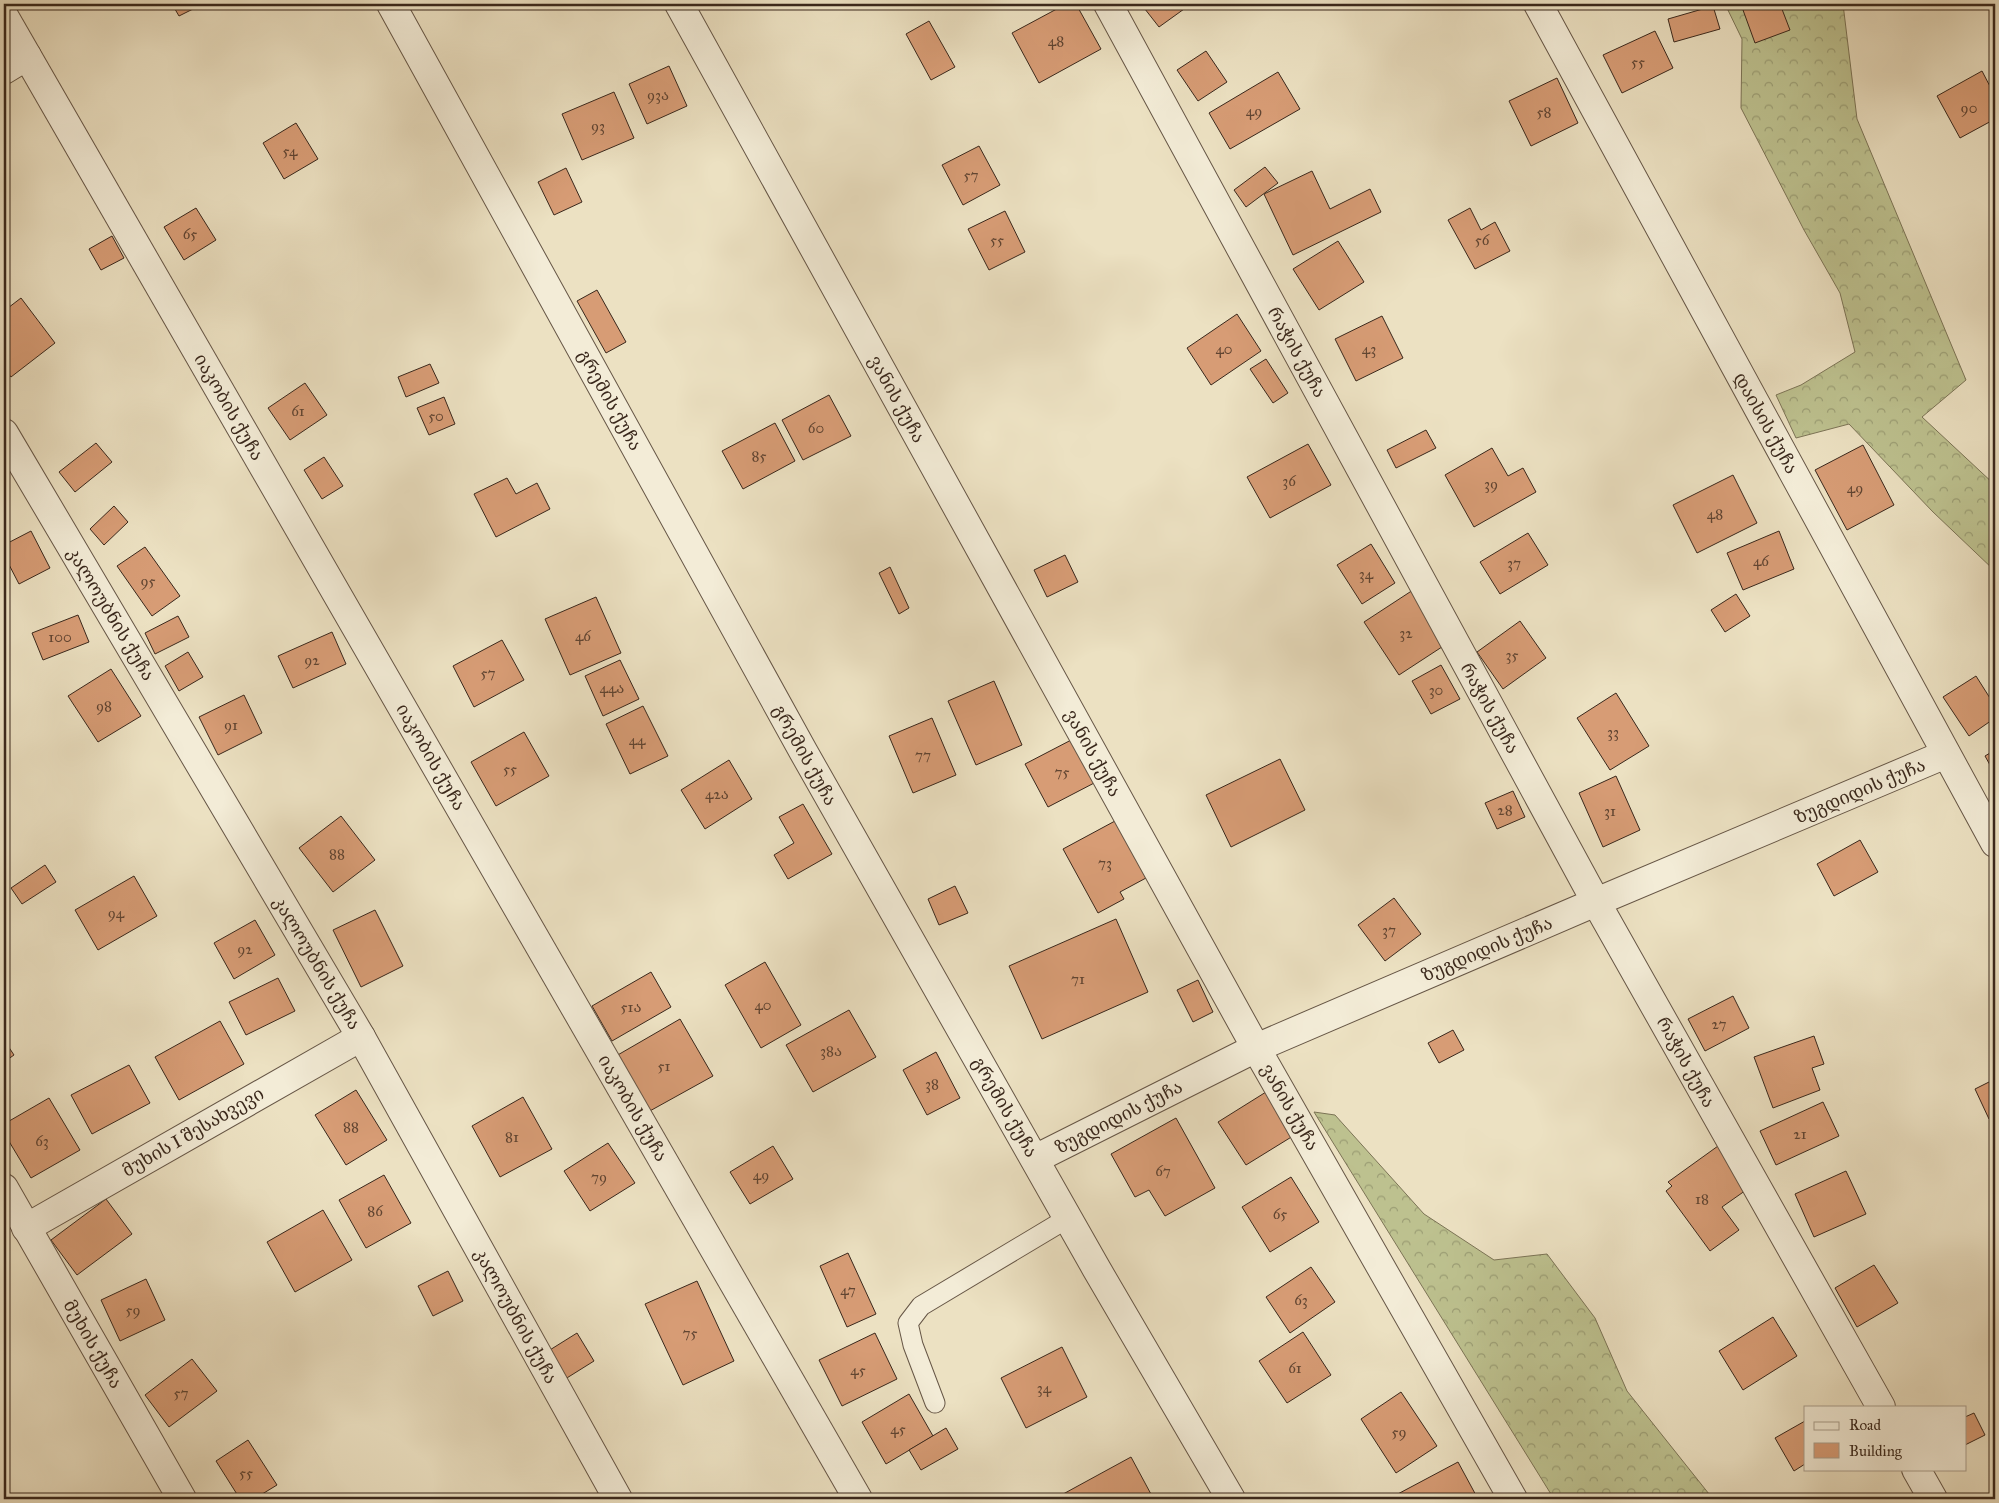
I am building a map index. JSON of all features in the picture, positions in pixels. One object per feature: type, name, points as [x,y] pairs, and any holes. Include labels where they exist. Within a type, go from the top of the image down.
[{"type":"street","name":"გრემის ქუჩა","points":[[391,4],[803,752],[1068,1218],[1231,1499]]},
{"type":"street","name":"ვანის ქუჩა","points":[[679,4],[1256,1048],[1513,1499]]},
{"type":"street","name":"რაჭის ქუჩა","points":[[1108,4],[1596,902],[1880,1406]]},
{"type":"street","name":"დაისის ქუჩა","points":[[1538,4],[1995,843]]},
{"type":"street","name":"იაკობის ქუჩა","points":[[4,16],[858,1499]]},
{"type":"street","points":[[4,70],[27,56]]},
{"type":"street","name":"კალოუბნის ქუჩა","points":[[4,433],[361,1037],[618,1499]]},
{"type":"street","name":"ზუგდიდის ქუჩა","points":[[1035,1159],[1256,1048],[1946,754]]},
{"type":"street","name":"მუხის I შესახვევი","points":[[26,1228],[361,1037]]},
{"type":"street","name":"მუხის ქუჩა","points":[[4,1188],[182,1499]]},
{"type":"street","points":[[1917,1470],[1933,1499]]},
{"type":"lane","points":[[935,1403],[913,1345],[908,1323],[921,1306],[1068,1218]]},
{"type":"green space","points":[[1725,4],[1843,4],[1857,119],[1966,380],[1922,417],[1995,485],[1995,571],[1933,512],[1849,424],[1796,438],[1776,395],[1801,385],[1855,352],[1840,293],[1804,230],[1741,108],[1742,39]]},
{"type":"green space","points":[[1314,1112],[1335,1115],[1424,1214],[1494,1260],[1547,1254],[1595,1318],[1627,1391],[1713,1499],[1554,1499]]},
{"type":"building","points":[[172,4],[203,4],[179,16]]},
{"type":"building","points":[[1066,4],[1076,4],[1101,49],[1039,83],[1012,33]]},
{"type":"building","points":[[1141,4],[1191,4],[1159,27]]},
{"type":"building","points":[[1761,4],[1780,4],[1790,30],[1755,43],[1743,10]]},
{"type":"building","points":[[1713,6],[1720,29],[1674,42],[1668,19]]},
{"type":"building","points":[[929,21],[955,67],[931,80],[906,34]]},
{"type":"building","points":[[1655,31],[1673,68],[1622,93],[1603,55]]},
{"type":"building","points":[[1206,51],[1227,82],[1198,101],[1177,70]]},
{"type":"building","points":[[669,66],[687,106],[647,124],[629,84]]},
{"type":"building","points":[[1982,71],[1995,96],[1995,119],[1960,138],[1937,96]]},
{"type":"building","points":[[1278,72],[1300,109],[1230,149],[1209,113]]},
{"type":"building","points":[[1557,78],[1578,123],[1531,146],[1509,101]]},
{"type":"building","points":[[614,92],[634,138],[582,160],[562,114]]},
{"type":"building","points":[[296,123],[318,159],[284,179],[263,143]]},
{"type":"building","points":[[979,146],[1000,185],[963,205],[942,165]]},
{"type":"building","points":[[1265,167],[1278,183],[1246,207],[1234,190]]},
{"type":"building","points":[[566,168],[582,202],[554,215],[538,182]]},
{"type":"building","points":[[1312,171],[1330,209],[1370,189],[1381,212],[1293,255],[1264,194]]},
{"type":"building","points":[[196,208],[216,240],[184,260],[164,227]]},
{"type":"building","points":[[1470,208],[1481,230],[1495,222],[1510,251],[1475,269],[1448,220]]},
{"type":"building","points":[[1005,211],[1025,252],[989,270],[968,229]]},
{"type":"building","points":[[112,236],[124,258],[101,270],[89,249]]},
{"type":"building","points":[[1338,241],[1364,282],[1319,310],[1293,269]]},
{"type":"building","points":[[597,290],[626,342],[606,353],[577,301]]},
{"type":"building","points":[[21,298],[55,343],[11,377],[4,368],[4,311]]},
{"type":"building","points":[[1237,314],[1261,351],[1211,385],[1187,348]]},
{"type":"building","points":[[1382,316],[1403,358],[1356,381],[1335,339]]},
{"type":"building","points":[[1266,359],[1288,393],[1273,403],[1250,369]]},
{"type":"building","points":[[430,364],[439,383],[406,397],[398,377]]},
{"type":"building","points":[[305,383],[327,415],[290,440],[268,408]]},
{"type":"building","points":[[829,395],[851,436],[803,460],[782,420]]},
{"type":"building","points":[[444,397],[455,424],[429,435],[417,408]]},
{"type":"building","points":[[775,423],[795,461],[743,489],[722,451]]},
{"type":"building","points":[[1426,430],[1436,448],[1396,468],[1387,450]]},
{"type":"building","points":[[96,443],[112,462],[75,492],[59,472]]},
{"type":"building","points":[[1308,444],[1331,485],[1270,518],[1247,477]]},
{"type":"building","points":[[1863,445],[1894,505],[1847,530],[1815,470]]},
{"type":"building","points":[[1492,448],[1508,476],[1523,468],[1536,492],[1474,527],[1445,475]]},
{"type":"building","points":[[324,457],[343,486],[322,499],[304,470]]},
{"type":"building","points":[[1733,475],[1757,523],[1697,553],[1673,505]]},
{"type":"building","points":[[507,478],[516,494],[537,483],[550,509],[496,537],[474,494]]},
{"type":"building","points":[[114,506],[128,522],[104,545],[90,529]]},
{"type":"building","points":[[31,531],[50,568],[19,584],[4,555],[4,545]]},
{"type":"building","points":[[1779,531],[1794,569],[1743,590],[1727,553]]},
{"type":"building","points":[[1528,533],[1548,565],[1500,594],[1480,562]]},
{"type":"building","points":[[1371,544],[1395,583],[1362,604],[1337,565]]},
{"type":"building","points":[[145,547],[180,596],[152,616],[117,566]]},
{"type":"building","points":[[1065,555],[1078,582],[1047,597],[1034,570]]},
{"type":"building","points":[[890,567],[909,608],[899,614],[879,573]]},
{"type":"building","points":[[1413,590],[1448,643],[1399,675],[1364,622]]},
{"type":"building","points":[[1736,594],[1750,616],[1725,632],[1711,610]]},
{"type":"building","points":[[596,597],[621,653],[570,675],[545,619]]},
{"type":"building","points":[[78,615],[89,642],[43,660],[32,633]]},
{"type":"building","points":[[178,616],[189,637],[155,654],[145,633]]},
{"type":"building","points":[[1520,621],[1546,658],[1503,689],[1477,652]]},
{"type":"building","points":[[332,632],[346,664],[293,688],[278,656]]},
{"type":"building","points":[[502,640],[524,680],[474,707],[453,666]]},
{"type":"building","points":[[188,652],[203,677],[179,691],[165,666]]},
{"type":"building","points":[[620,660],[639,699],[603,716],[585,676]]},
{"type":"building","points":[[1441,665],[1460,699],[1431,714],[1412,681]]},
{"type":"building","points":[[111,669],[141,716],[98,742],[68,696]]},
{"type":"building","points":[[1976,676],[1995,706],[1995,718],[1969,736],[1943,697]]},
{"type":"building","points":[[994,681],[1022,745],[976,765],[948,701]]},
{"type":"building","points":[[1616,693],[1649,746],[1610,770],[1577,718]]},
{"type":"building","points":[[244,695],[262,733],[218,755],[199,717]]},
{"type":"building","points":[[643,706],[668,756],[630,774],[606,724]]},
{"type":"building","points":[[932,718],[956,775],[913,793],[889,736]]},
{"type":"building","points":[[524,732],[549,776],[496,806],[471,762]]},
{"type":"building","points":[[1075,738],[1098,781],[1048,807],[1025,764]]},
{"type":"building","points":[[1995,750],[1995,774],[1985,756]]},
{"type":"building","points":[[1280,759],[1305,810],[1231,847],[1206,795]]},
{"type":"building","points":[[729,760],[752,799],[705,829],[681,790]]},
{"type":"building","points":[[1616,776],[1640,830],[1603,847],[1579,793]]},
{"type":"building","points":[[1513,791],[1525,817],[1497,829],[1485,803]]},
{"type":"building","points":[[803,804],[832,854],[788,879],[774,855],[794,843],[779,817]]},
{"type":"building","points":[[341,816],[375,860],[333,892],[299,848]]},
{"type":"building","points":[[1115,821],[1146,878],[1120,892],[1124,899],[1098,913],[1063,849]]},
{"type":"building","points":[[1860,840],[1878,872],[1834,896],[1817,864]]},
{"type":"building","points":[[45,865],[56,882],[22,904],[11,888]]},
{"type":"building","points":[[134,876],[157,916],[98,950],[75,910]]},
{"type":"building","points":[[955,886],[968,913],[939,925],[928,899]]},
{"type":"building","points":[[1394,898],[1421,934],[1385,961],[1358,925]]},
{"type":"building","points":[[375,910],[403,966],[361,987],[333,930]]},
{"type":"building","points":[[1116,919],[1148,992],[1042,1039],[1009,966]]},
{"type":"building","points":[[255,920],[275,955],[234,979],[214,943]]},
{"type":"building","points":[[765,962],[801,1025],[761,1048],[725,985]]},
{"type":"building","points":[[651,972],[671,1007],[612,1041],[592,1006]]},
{"type":"building","points":[[278,978],[295,1011],[246,1035],[229,1002]]},
{"type":"building","points":[[1198,980],[1213,1012],[1193,1022],[1177,990]]},
{"type":"building","points":[[1733,996],[1749,1028],[1705,1051],[1688,1019]]},
{"type":"building","points":[[849,1010],[876,1057],[813,1092],[786,1045]]},
{"type":"building","points":[[680,1019],[713,1076],[648,1112],[616,1056]]},
{"type":"building","points":[[220,1021],[244,1064],[179,1100],[155,1057]]},
{"type":"building","points":[[1453,1030],[1464,1050],[1439,1063],[1428,1043]]},
{"type":"building","points":[[1814,1036],[1824,1064],[1812,1068],[1820,1090],[1773,1108],[1754,1057]]},
{"type":"building","points":[[4,1040],[14,1055],[4,1062]]},
{"type":"building","points":[[936,1052],[960,1098],[927,1115],[903,1070]]},
{"type":"building","points":[[129,1065],[150,1103],[92,1134],[71,1095]]},
{"type":"building","points":[[1995,1079],[1995,1116],[1989,1119],[1975,1089]]},
{"type":"building","points":[[356,1090],[387,1140],[346,1165],[315,1115]]},
{"type":"building","points":[[1266,1092],[1293,1136],[1246,1165],[1218,1122]]},
{"type":"building","points":[[523,1097],[552,1149],[500,1177],[472,1126]]},
{"type":"building","points":[[49,1098],[80,1150],[31,1178],[4,1133],[4,1124]]},
{"type":"building","points":[[1823,1102],[1839,1136],[1776,1165],[1760,1131]]},
{"type":"building","points":[[1176,1118],[1215,1188],[1165,1216],[1149,1190],[1135,1197],[1111,1154]]},
{"type":"building","points":[[608,1143],[635,1183],[590,1211],[564,1171]]},
{"type":"building","points":[[773,1146],[793,1179],[750,1204],[730,1172]]},
{"type":"building","points":[[1718,1146],[1749,1188],[1722,1207],[1739,1230],[1710,1251],[1666,1191],[1672,1186],[1668,1182]]},
{"type":"building","points":[[1846,1171],[1866,1214],[1814,1237],[1795,1194]]},
{"type":"building","points":[[384,1175],[411,1223],[366,1248],[339,1200]]},
{"type":"building","points":[[1291,1177],[1319,1222],[1270,1252],[1242,1207]]},
{"type":"building","points":[[106,1199],[132,1234],[77,1275],[51,1240]]},
{"type":"building","points":[[323,1210],[352,1260],[295,1292],[267,1242]]},
{"type":"building","points":[[848,1253],[876,1314],[847,1327],[820,1266]]},
{"type":"building","points":[[1874,1265],[1898,1303],[1857,1327],[1835,1288]]},
{"type":"building","points":[[1311,1267],[1335,1302],[1290,1333],[1266,1297]]},
{"type":"building","points":[[448,1271],[463,1301],[433,1316],[418,1286]]},
{"type":"building","points":[[146,1279],[165,1320],[120,1341],[101,1300]]},
{"type":"building","points":[[697,1281],[734,1361],[683,1385],[645,1304]]},
{"type":"building","points":[[1773,1317],[1797,1356],[1743,1390],[1719,1351]]},
{"type":"building","points":[[1303,1332],[1331,1375],[1287,1403],[1259,1361]]},
{"type":"building","points":[[577,1333],[594,1361],[562,1381],[545,1353]]},
{"type":"building","points":[[875,1333],[897,1379],[842,1406],[819,1360]]},
{"type":"building","points":[[1062,1347],[1087,1397],[1026,1428],[1001,1378]]},
{"type":"building","points":[[192,1359],[217,1391],[169,1427],[145,1395]]},
{"type":"building","points":[[1401,1392],[1437,1446],[1396,1473],[1361,1419]]},
{"type":"building","points":[[909,1394],[933,1436],[886,1464],[862,1422]]},
{"type":"building","points":[[1974,1413],[1985,1435],[1966,1444],[1966,1417]]},
{"type":"building","points":[[1804,1422],[1804,1465],[1794,1471],[1775,1438]]},
{"type":"building","points":[[946,1428],[958,1449],[921,1470],[909,1450]]},
{"type":"building","points":[[248,1440],[277,1485],[254,1499],[240,1499],[216,1461]]},
{"type":"building","points":[[1131,1457],[1152,1496],[1147,1499],[1054,1499]]},
{"type":"building","points":[[1458,1462],[1478,1499],[1396,1499],[1394,1496]]}]
